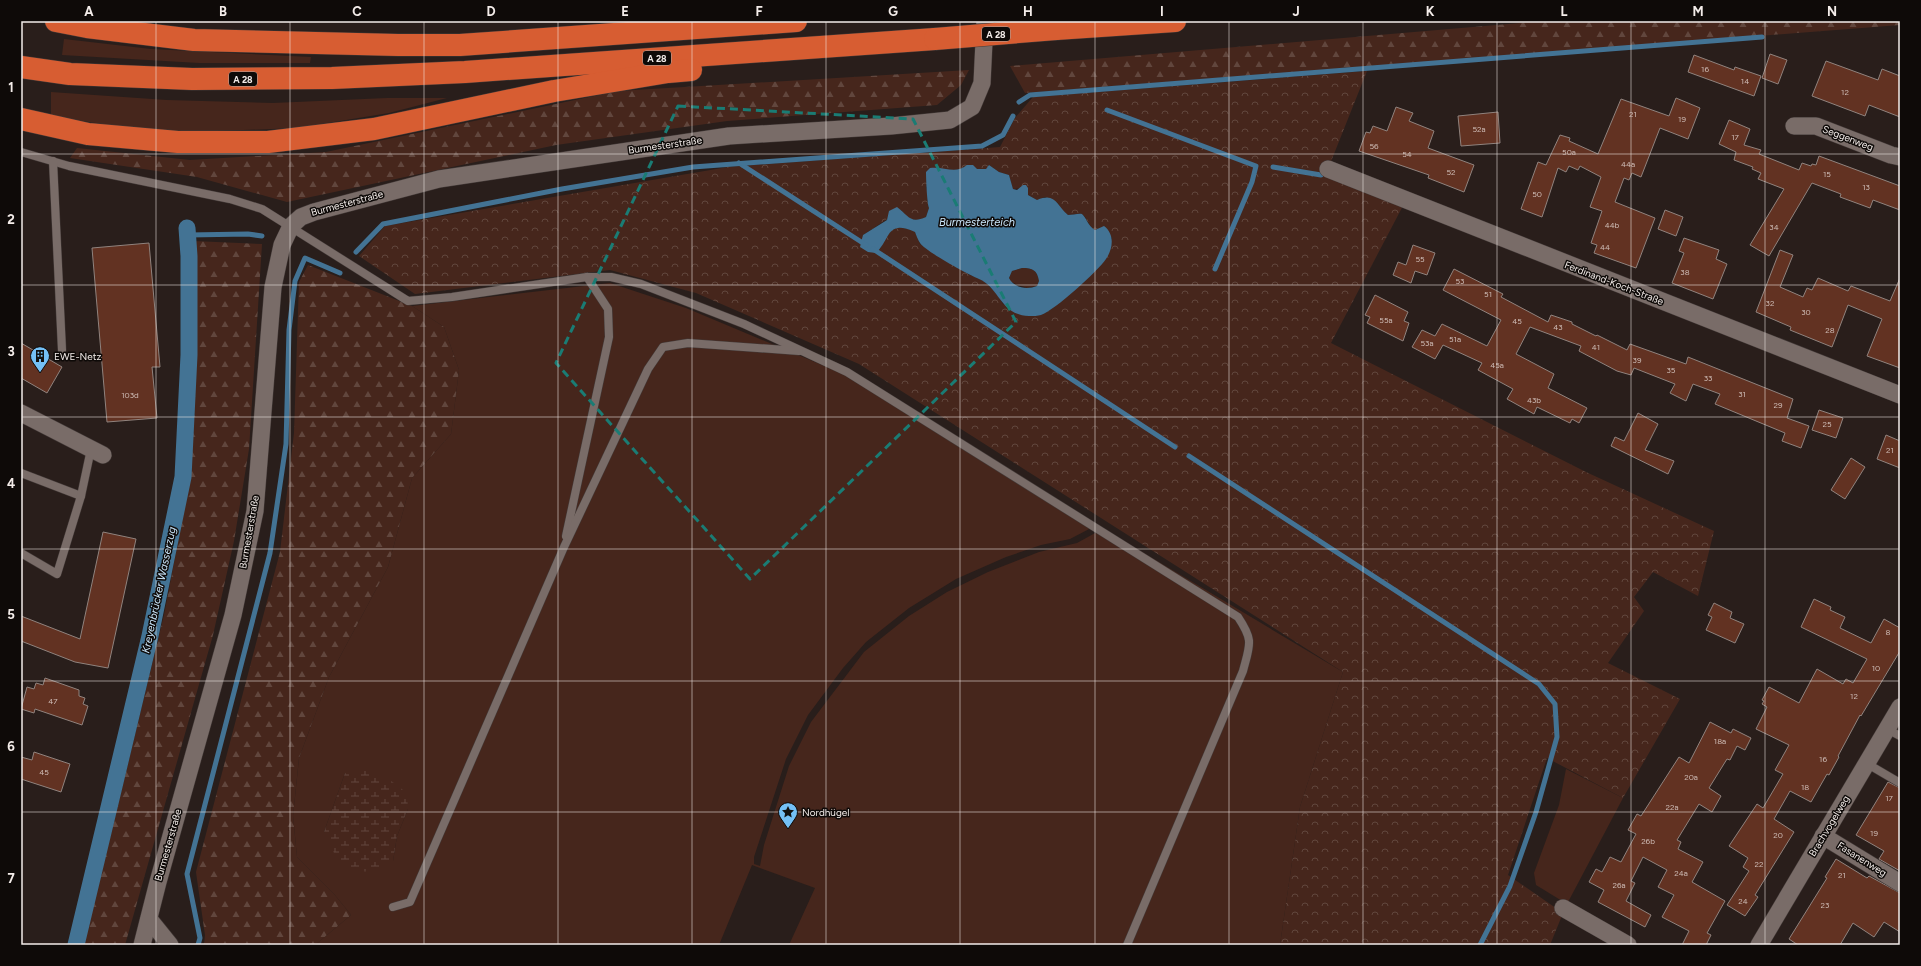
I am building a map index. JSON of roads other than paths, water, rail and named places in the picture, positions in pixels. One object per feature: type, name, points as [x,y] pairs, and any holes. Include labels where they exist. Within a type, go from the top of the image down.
[{"type":"highway","points":[[56,21],[87,27],[194,40],[322,44],[460,44],[796,21]]},
{"type":"highway","points":[[663,21],[690,28]]},
{"type":"highway","name":"A 28","points":[[21,67],[70,74],[192,79],[332,78],[465,72],[1175,21]]},
{"type":"highway","points":[[21,119],[88,134],[178,142],[268,142],[374,129],[554,92],[668,72],[809,61],[849,44]]},
{"type":"street","name":"Burmesterstraße","points":[[142,945],[233,615],[255,510],[273,287],[282,245],[291,226],[301,216],[438,179],[729,136],[899,126],[950,120],[972,107],[982,83],[985,21]]},
{"type":"street","name":"Seggenweg","points":[[1794,126],[1816,126],[1891,155],[1900,157]]},
{"type":"street","name":"Ferdinand-Koch-Straße","points":[[1328,169],[1900,395]]},
{"type":"street","points":[[21,413],[97,452]]},
{"type":"street","name":"Brachvogelweg","points":[[1758,945],[1866,763],[1893,733],[1900,707]]},
{"type":"street","name":"Fasanenweg","points":[[1823,836],[1900,883]]},
{"type":"street","points":[[1563,908],[1628,945]]},
{"type":"street","points":[[149,919],[170,945]]},
{"type":"lane","points":[[21,152],[53,161],[164,186],[230,199],[262,209],[408,301],[452,297],[587,277],[611,277],[641,284],[744,324],[848,372],[1238,617],[1248,633],[1250,646],[1243,670],[1127,945]]},
{"type":"lane","points":[[53,161],[62,350]]},
{"type":"lane","points":[[564,547],[574,493],[609,337],[608,309],[587,277]]},
{"type":"lane","points":[[393,907],[410,902],[564,547],[648,369],[663,347],[688,344],[805,352]]},
{"type":"lane","points":[[21,553],[57,574],[97,452]]},
{"type":"lane","points":[[21,473],[82,496]]},
{"type":"lane","points":[[1866,763],[1900,783]]},
{"type":"water","name":"Burmesterteich","points":[[967,165],[973,165],[977,169],[986,169],[989,165],[999,172],[1009,175],[1013,189],[1017,190],[1023,185],[1026,185],[1028,188],[1028,195],[1037,200],[1043,198],[1052,199],[1068,215],[1082,214],[1095,230],[1104,226],[1110,233],[1112,242],[1106,259],[1085,281],[1056,306],[1041,315],[1029,316],[1012,311],[986,283],[938,257],[924,247],[920,243],[915,232],[899,228],[894,229],[890,232],[881,248],[876,253],[868,252],[860,247],[863,235],[887,220],[889,211],[897,207],[910,218],[916,220],[926,217],[929,208],[926,172],[930,168],[954,170],[963,168]],"holes":[[[1026,268],[1032,269],[1036,272],[1039,281],[1037,286],[1029,288],[1017,286],[1009,278],[1012,271]]]},
{"type":"waterway","points":[[1019,102],[1030,95],[1762,37]]},
{"type":"waterway","points":[[1107,110],[1256,166],[1252,182],[1215,269]]},
{"type":"waterway","points":[[356,252],[383,224],[562,189],[693,167],[982,146],[1003,135],[1013,116]]},
{"type":"waterway","points":[[739,163],[866,245]]},
{"type":"waterway","points":[[1273,167],[1321,175]]},
{"type":"waterway","name":"Kreyenbrücker Wasserzug","points":[[76,945],[150,636],[183,477],[189,355],[189,256],[187,228]]},
{"type":"waterway","points":[[188,235],[248,234],[262,236]]},
{"type":"waterway","points":[[873,249],[1175,447]]},
{"type":"waterway","points":[[198,945],[200,938],[187,874],[270,553],[286,444],[289,330],[295,281],[305,258],[340,273]]},
{"type":"waterway","points":[[1189,456],[1539,684],[1555,704],[1557,737],[1536,812],[1510,886],[1480,945]]},
{"type":"place","name":"EWE-Netz","points":[[40,373]]},
{"type":"place","name":"Nordhügel","points":[[788,829]]}]
